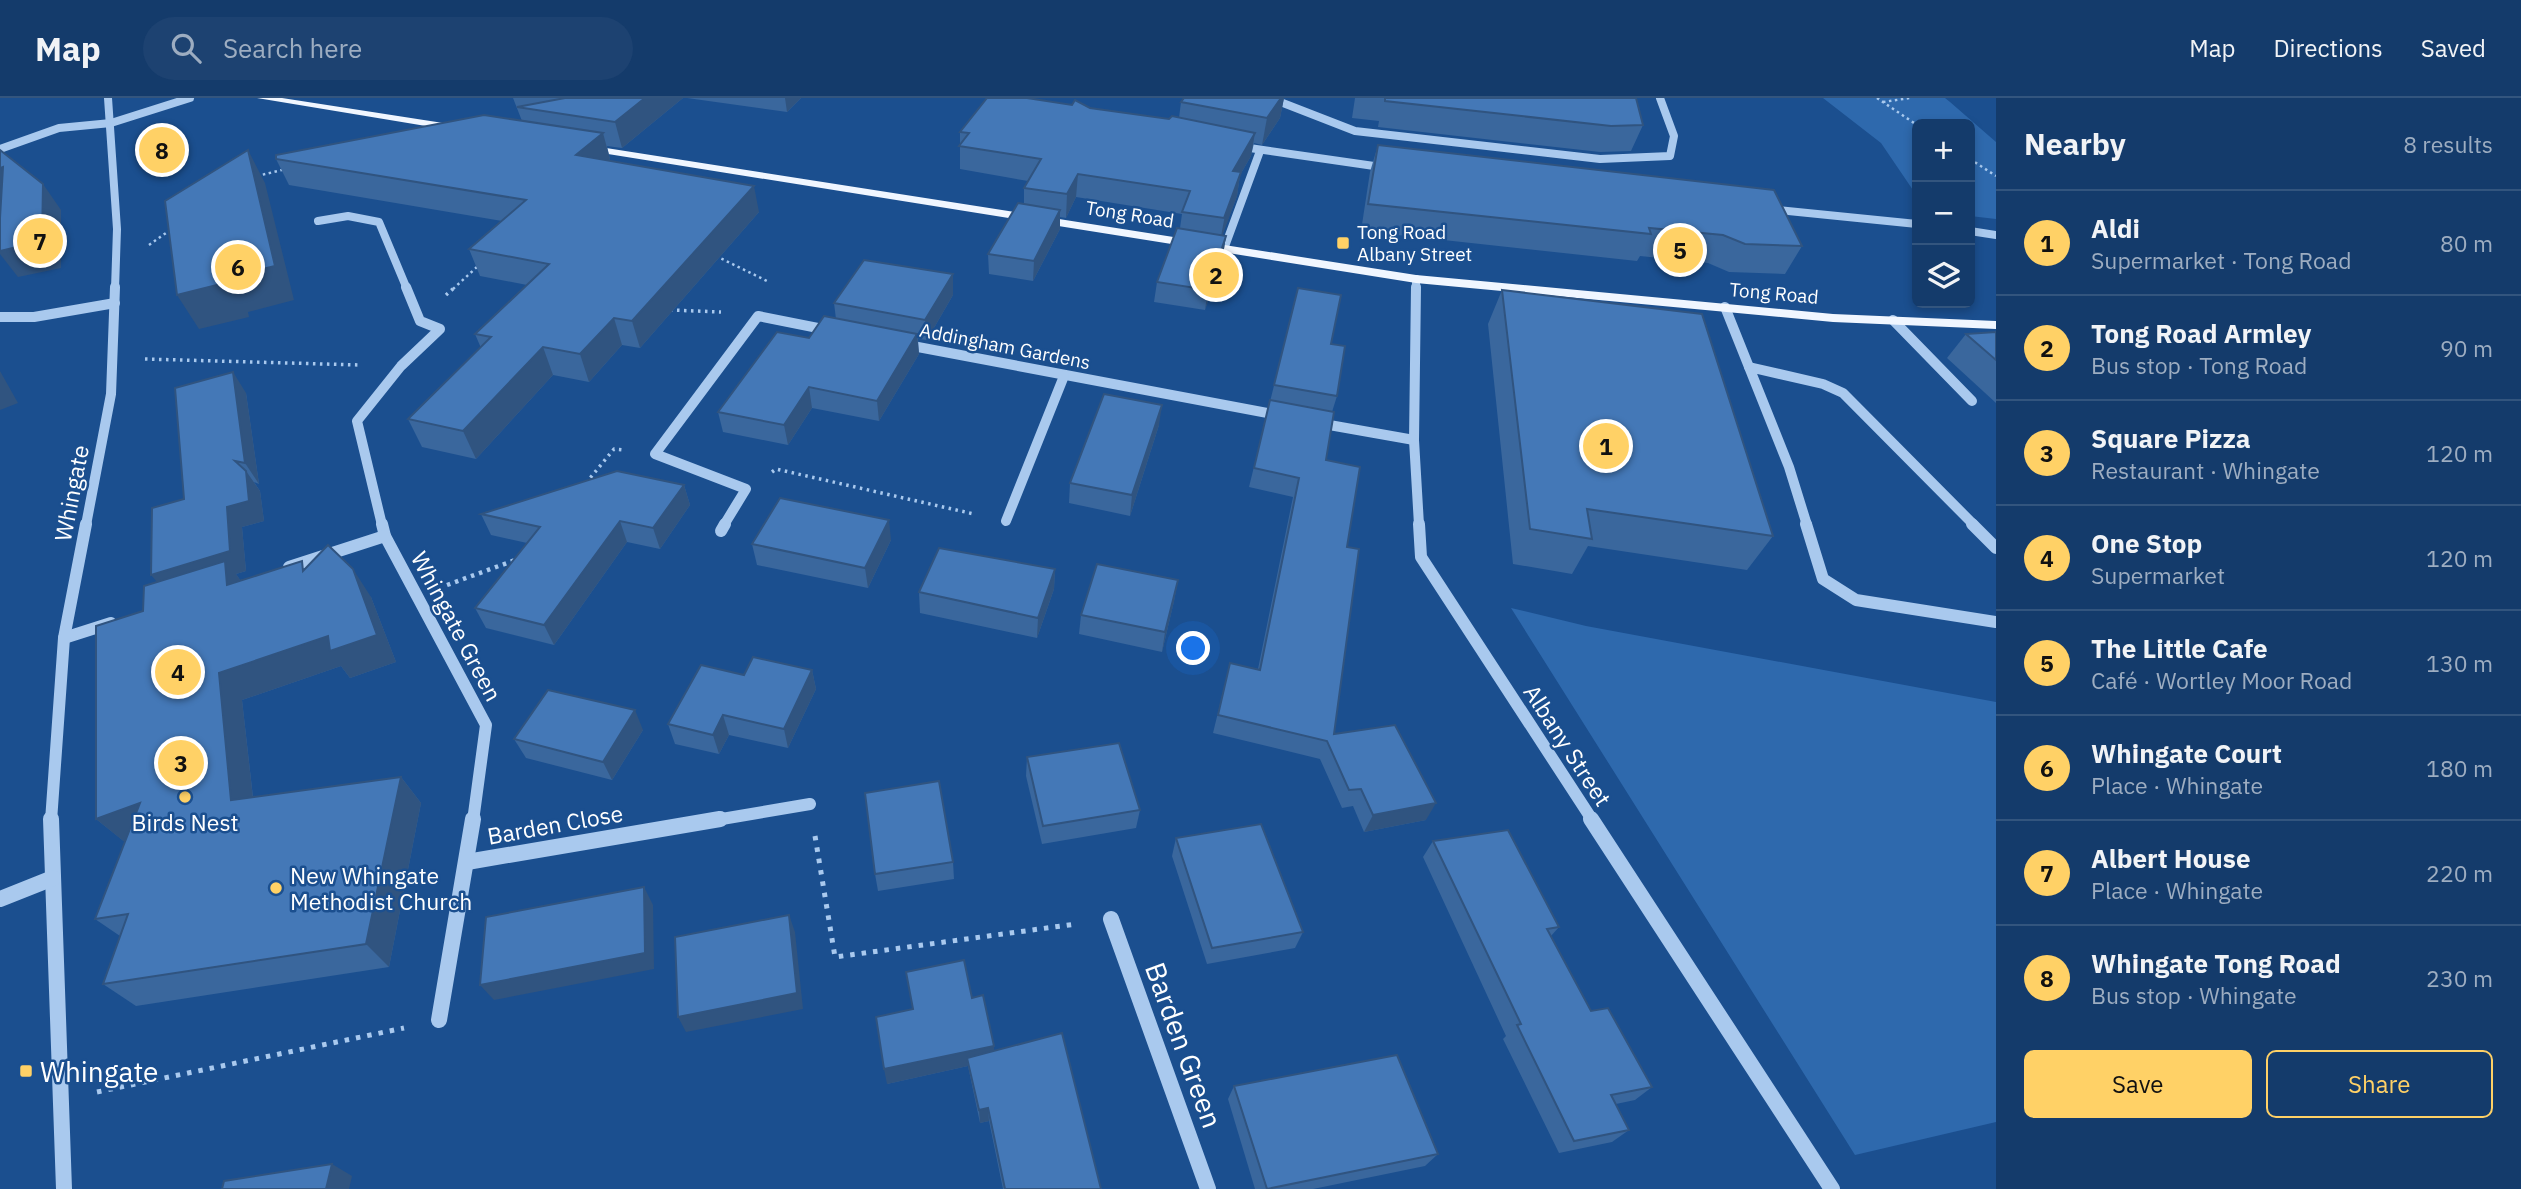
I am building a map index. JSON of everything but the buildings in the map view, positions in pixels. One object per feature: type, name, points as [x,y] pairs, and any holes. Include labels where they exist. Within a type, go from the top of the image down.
[{"type":"main road","points":[[262,98],[471,130]]},
{"type":"main road","name":"Tong Road","points":[[576,146],[1416,279],[1725,307],[1996,325]]},
{"type":"street","name":"Whingate","points":[[64,1189],[51,815],[64,638],[111,394],[117,229],[108,98]]},
{"type":"street","points":[[0,149],[59,128],[111,123],[190,98]]},
{"type":"street","points":[[1270,98],[1354,131],[1493,149],[1600,159],[1670,156],[1674,136],[1660,98]]},
{"type":"street","points":[[1232,145],[1396,169]]},
{"type":"street","points":[[1224,249],[1260,151]]},
{"type":"street","points":[[1753,207],[1912,223]]},
{"type":"street","points":[[318,220],[348,216],[379,222],[420,321],[440,329]]},
{"type":"street","points":[[1975,232],[1996,235]]},
{"type":"street","name":"Albany Street","points":[[1416,279],[1414,440],[1421,557],[1832,1189]]},
{"type":"street","points":[[0,317],[34,317],[115,303]]},
{"type":"street","points":[[1725,307],[1788,467],[1824,579],[1856,600],[1996,622]]},
{"type":"street","points":[[721,531],[746,489],[655,454],[758,316],[851,334]]},
{"type":"street","points":[[1893,320],[1972,401]]},
{"type":"street","name":"Whingate Green","points":[[440,329],[401,366],[357,421],[385,536],[486,724],[467,862]]},
{"type":"street","name":"Addingham Gardens","points":[[891,342],[1293,418]]},
{"type":"street","points":[[1749,367],[1823,384],[1843,393],[1996,548]]},
{"type":"street","points":[[1006,521],[1064,376]]},
{"type":"street","points":[[1307,421],[1414,440]]},
{"type":"street","name":"Whingate Green","points":[[282,569],[385,536]]},
{"type":"street","points":[[64,638],[128,618]]},
{"type":"street","name":"Barden Close","points":[[439,1020],[467,862],[810,804]]},
{"type":"street","points":[[0,900],[53,878]]},
{"type":"street","name":"Barden Green","points":[[1111,919],[1208,1189]]},
{"type":"path","points":[[1877,98],[1912,122]]},
{"type":"path","points":[[1882,102],[1910,98]]},
{"type":"path","points":[[1975,162],[1996,176]]},
{"type":"path","points":[[255,176],[295,167]]},
{"type":"path","points":[[116,268],[178,224]]},
{"type":"path","points":[[662,311],[690,309],[758,316],[779,287],[710,253]]},
{"type":"path","points":[[440,329],[440,300],[479,265]]},
{"type":"path","points":[[113,359],[401,366]]},
{"type":"path","points":[[580,491],[614,449],[655,454]]},
{"type":"path","points":[[746,489],[776,469],[1006,521]]},
{"type":"path","points":[[417,596],[527,555]]},
{"type":"path","points":[[810,804],[835,957],[1111,919]]},
{"type":"path","points":[[61,1099],[439,1020]]},
{"type":"shaded area","points":[[1823,98],[1945,98],[1969,119],[1912,119],[1912,189],[1881,143]]},
{"type":"shaded area","points":[[1975,124],[1996,142],[1996,219],[1975,217]]},
{"type":"shaded area","points":[[1511,608],[1586,626],[1996,702],[1996,1122],[1855,1155]]},
{"type":"place","name":"Whingate Tong Road","points":[[162,150]]},
{"type":"place","name":"Albert House","points":[[40,241]]},
{"type":"place","name":"Tong Road Albany Street","points":[[1343,243]]},
{"type":"place","name":"The Little Cafe","points":[[1680,250]]},
{"type":"place","name":"Whingate Court","points":[[238,267]]},
{"type":"place","name":"Tong Road Armley","points":[[1216,275]]},
{"type":"place","name":"Aldi","points":[[1606,446]]},
{"type":"place","name":"One Stop","points":[[178,672]]},
{"type":"place","name":"Square Pizza","points":[[181,763]]},
{"type":"place","name":"Birds Nest","points":[[185,797]]},
{"type":"place","name":"New Whingate Methodist Church","points":[[276,888]]},
{"type":"place","name":"Whingate","points":[[26,1071]]}]
